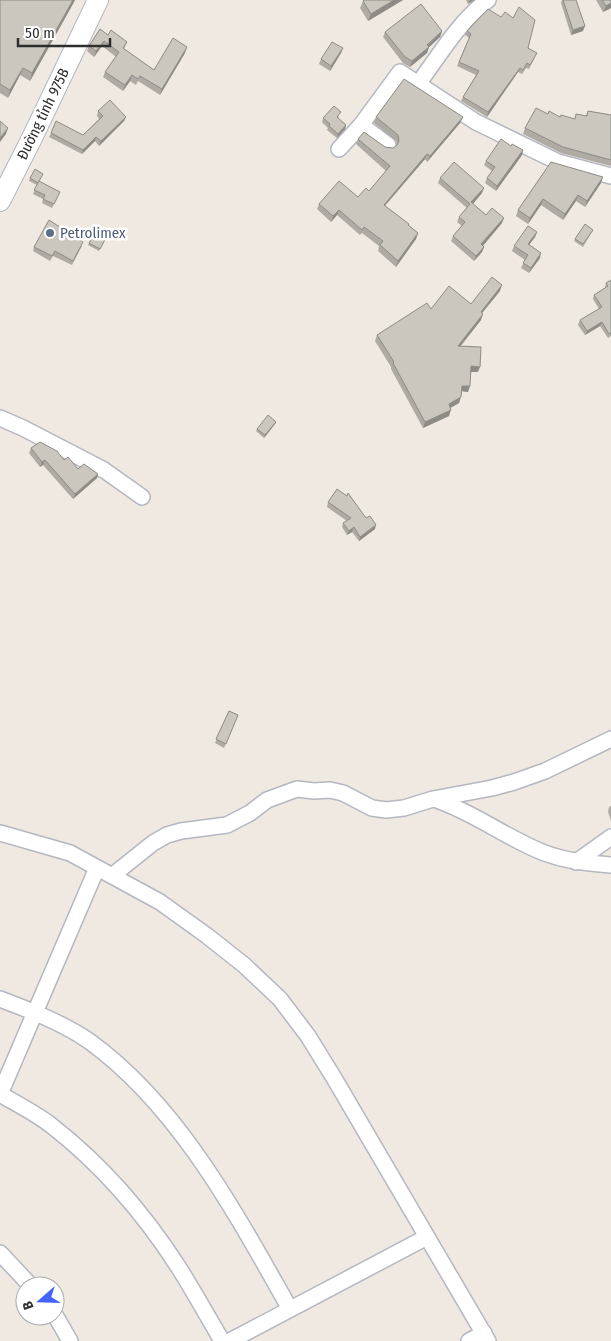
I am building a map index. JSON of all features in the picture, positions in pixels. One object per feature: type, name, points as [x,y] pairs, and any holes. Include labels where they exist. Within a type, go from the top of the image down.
[{"type":"main road","name":"Đường tỉnh 975B","points":[[0,201],[32,138],[95,1]]},
{"type":"street","points":[[418,84],[461,27],[488,0]]},
{"type":"street","points":[[339,149],[361,125],[400,72],[476,122],[558,162],[611,176]]},
{"type":"street","points":[[361,125],[388,145]]},
{"type":"street","points":[[0,418],[104,470],[142,497]]},
{"type":"street","points":[[113,875],[153,843],[167,835],[181,831],[227,825],[245,816],[267,800],[297,789],[330,790],[343,793],[372,808],[386,810],[404,808],[433,799],[514,782],[545,771],[609,741]]},
{"type":"street","points":[[433,799],[467,813],[541,852],[576,862],[611,865]]},
{"type":"street","points":[[0,833],[70,853],[160,902],[244,965],[280,999],[308,1036],[334,1078],[486,1337],[468,1341]]},
{"type":"street","points":[[576,862],[611,837]]},
{"type":"street","points":[[97,868],[0,1094],[51,1124],[87,1156],[118,1188],[179,1268],[222,1341]]},
{"type":"street","points":[[0,999],[36,1012],[88,1041],[128,1074],[159,1106],[196,1154],[232,1207],[290,1308]]},
{"type":"street","points":[[230,1341],[427,1237]]},
{"type":"street","points":[[0,1253],[22,1276]]},
{"type":"street","points":[[61,1326],[70,1341]]},
{"type":"building","points":[[0,0],[73,0],[32,73],[23,68],[10,90],[0,84]]},
{"type":"building","points":[[394,0],[371,14],[363,1]]},
{"type":"building","points":[[563,0],[576,0],[585,26],[573,30]]},
{"type":"building","points":[[602,0],[611,0],[611,3],[606,6]]},
{"type":"building","points":[[421,4],[442,31],[427,45],[429,47],[412,61],[405,57],[385,32]]},
{"type":"building","points":[[519,7],[535,20],[528,48],[537,53],[530,65],[527,63],[523,70],[520,68],[488,112],[463,97],[479,71],[459,62],[471,34],[467,31],[488,9],[501,17],[505,12],[513,18]]},
{"type":"building","points":[[100,29],[108,35],[111,30],[127,42],[123,48],[154,70],[173,38],[187,47],[162,89],[140,76],[138,79],[132,75],[125,85],[105,72],[119,52],[104,41],[96,51],[89,46]]},
{"type":"building","points":[[332,42],[343,48],[331,66],[321,59]]},
{"type":"building","points":[[404,79],[463,117],[430,156],[427,154],[384,205],[418,233],[398,261],[380,245],[383,241],[364,227],[362,230],[339,210],[333,216],[319,204],[339,181],[358,197],[366,188],[369,191],[390,166],[358,139],[364,132],[385,147],[393,148],[397,145],[399,141],[398,135],[376,117]]},
{"type":"building","points":[[110,100],[126,117],[101,141],[96,137],[83,150],[51,133],[56,121],[83,135],[103,116],[98,111]]},
{"type":"building","points":[[334,106],[341,112],[337,117],[346,125],[338,134],[323,118]]},
{"type":"building","points":[[536,108],[548,114],[549,111],[560,117],[561,115],[575,119],[576,114],[587,116],[588,111],[611,115],[611,160],[563,147],[525,128]]},
{"type":"building","points":[[0,121],[8,128],[0,138]]},
{"type":"building","points":[[501,139],[511,146],[512,144],[523,150],[497,186],[487,178],[495,167],[486,161]]},
{"type":"building","points":[[454,162],[484,188],[471,202],[486,215],[492,208],[504,218],[481,244],[484,247],[476,256],[453,236],[465,222],[459,217],[470,204],[440,178]]},
{"type":"building","points":[[551,162],[603,177],[587,201],[578,195],[565,214],[543,199],[530,218],[518,210]]},
{"type":"building","points":[[35,169],[43,174],[38,183],[30,178]]},
{"type":"building","points":[[39,181],[60,192],[54,204],[43,199],[45,195],[34,190]]},
{"type":"building","points":[[49,220],[83,242],[73,261],[55,251],[52,256],[34,247]]},
{"type":"building","points":[[585,224],[593,230],[583,244],[575,239]]},
{"type":"building","points":[[528,226],[537,232],[528,244],[541,253],[531,268],[523,263],[528,255],[514,246]]},
{"type":"building","points":[[97,228],[108,234],[100,249],[89,243]]},
{"type":"building","points":[[492,277],[502,285],[481,312],[483,314],[458,346],[481,347],[480,367],[471,366],[470,386],[462,386],[461,397],[449,404],[451,410],[425,422],[394,362],[377,335],[427,303],[431,309],[449,286],[471,304]]},
{"type":"building","points":[[611,280],[611,333],[609,334],[602,322],[587,331],[580,320],[602,307],[594,295],[608,286],[606,283]]},
{"type":"building","points":[[268,415],[276,422],[265,435],[257,429]]},
{"type":"building","points":[[40,442],[57,451],[64,460],[68,457],[78,469],[84,464],[98,474],[75,494],[45,460],[42,462],[31,448]]},
{"type":"building","points":[[337,489],[347,496],[348,493],[366,518],[370,516],[376,525],[360,537],[354,527],[349,531],[343,523],[351,518],[328,502]]},
{"type":"building","points":[[229,711],[238,715],[226,744],[216,739]]},
{"type":"place","name":"Petrolimex","points":[[50,233]]}]
